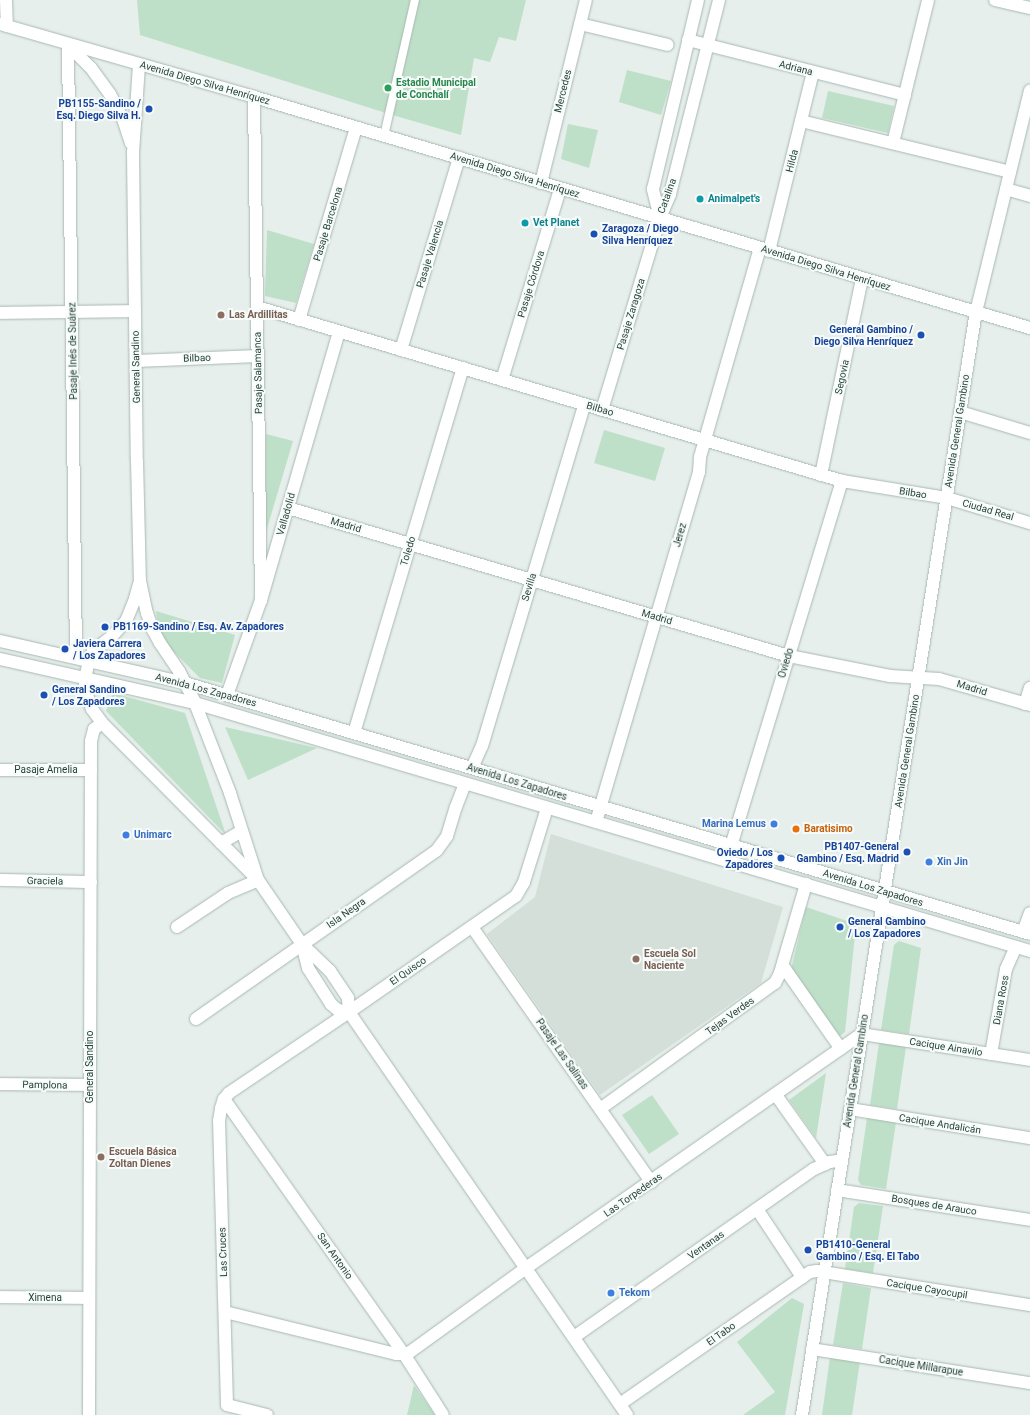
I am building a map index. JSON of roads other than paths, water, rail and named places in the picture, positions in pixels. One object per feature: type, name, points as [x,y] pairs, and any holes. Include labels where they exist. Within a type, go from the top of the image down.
[{"type":"street","points":[[4,25],[6,0]]},
{"type":"street","name":"Mercedes","points":[[541,183],[586,0]]},
{"type":"street","name":"Catalina","points":[[660,218],[653,188],[698,0]]},
{"type":"street","name":"Catalina","points":[[660,218],[670,194],[719,0]]},
{"type":"street","points":[[893,143],[928,0]]},
{"type":"street","points":[[996,0],[1030,8]]},
{"type":"street","points":[[580,24],[668,45]]},
{"type":"street","name":"Avenida Diego Silva Henríquez","points":[[4,25],[68,45],[254,97],[1030,328]]},
{"type":"street","name":"Adriana","points":[[688,40],[905,95]]},
{"type":"street","name":"General Sandino","points":[[68,45],[91,68],[110,94],[124,122],[134,152]]},
{"type":"street","name":"Pasaje Inés de Suárez","points":[[68,45],[76,658]]},
{"type":"street","name":"General Sandino","points":[[139,65],[134,152],[135,311],[140,581],[147,613],[153,630],[185,683],[195,703],[230,794],[258,880]]},
{"type":"street","name":"Hilda","points":[[765,249],[802,121],[813,72]]},
{"type":"street","name":"Avenida General Gambino","points":[[802,1415],[976,312],[1030,90]]},
{"type":"street","name":"Pasaje Salamanca","points":[[254,97],[261,600]]},
{"type":"street","points":[[802,121],[1010,172]]},
{"type":"street","points":[[668,123],[686,128]]},
{"type":"street","name":"Pasaje Barcelona","points":[[299,320],[356,128]]},
{"type":"street","name":"Pasaje Valencia","points":[[401,350],[459,158]]},
{"type":"street","name":"Pasaje Córdova","points":[[502,380],[560,188]]},
{"type":"street","points":[[1006,189],[1030,196]]},
{"type":"street","name":"Pasaje Zaragoza","points":[[602,410],[660,218]]},
{"type":"street","name":"Jerez","points":[[596,822],[699,472],[700,457],[704,440],[765,249]]},
{"type":"street","name":"Segovia","points":[[821,475],[862,278]]},
{"type":"street","name":"Bilbao","points":[[257,308],[842,481],[946,498]]},
{"type":"street","points":[[0,313],[135,311]]},
{"type":"street","name":"Valladolid","points":[[227,695],[261,600],[339,332]]},
{"type":"street","name":"Bilbao","points":[[136,361],[258,356]]},
{"type":"street","name":"Toledo","points":[[354,733],[463,368]]},
{"type":"street","name":"Sevilla","points":[[472,768],[482,746],[584,404]]},
{"type":"street","points":[[960,412],[1030,433]]},
{"type":"street","name":"Oviedo","points":[[731,846],[842,481]]},
{"type":"street","name":"Ciudad Real","points":[[946,498],[1030,523]]},
{"type":"street","name":"Madrid","points":[[288,508],[789,656],[859,671],[903,677],[946,680],[1028,705]]},
{"type":"street","name":"General Sandino","points":[[89,1415],[91,770],[92,734],[94,729],[102,723],[92,709],[88,699],[85,678],[93,651],[111,637],[126,621],[135,599],[140,581]]},
{"type":"street","name":"Avenida Los Zapadores","points":[[0,641],[185,683],[1026,933]]},
{"type":"street","name":"Avenida Los Zapadores","points":[[0,659],[195,703],[1030,951]]},
{"type":"street","points":[[1028,705],[1030,688]]},
{"type":"street","points":[[102,723],[258,880],[302,944],[323,963],[338,982],[348,998],[349,1012],[627,1415]]},
{"type":"street","name":"Pasaje Amelia","points":[[0,770],[91,770]]},
{"type":"street","name":"Isla Negra","points":[[196,1019],[441,846],[447,836],[465,784]]},
{"type":"street","name":"El Quisco","points":[[224,1099],[229,1094],[510,901],[520,889],[547,808]]},
{"type":"street","points":[[221,843],[242,831]]},
{"type":"street","name":"Graciela","points":[[0,880],[91,882]]},
{"type":"street","points":[[177,927],[228,893],[258,880]]},
{"type":"street","name":"Tejas Verdes","points":[[600,1109],[772,985],[778,979],[806,884]]},
{"type":"street","points":[[1026,933],[1030,913]]},
{"type":"street","name":"Pasaje Las Salinas","points":[[472,927],[651,1182]]},
{"type":"street","points":[[302,944],[308,968],[331,1004],[338,1010],[349,1012]]},
{"type":"street","name":"Diana Ross","points":[[991,1054],[1006,969],[1016,947]]},
{"type":"street","points":[[783,966],[841,1049]]},
{"type":"street","name":"Las Torpederas","points":[[404,1354],[410,1352],[526,1268],[862,1034]]},
{"type":"street","name":"Cacique Ainavilo","points":[[862,1034],[1030,1060]]},
{"type":"street","name":"Pamplona","points":[[0,1084],[90,1085]]},
{"type":"street","points":[[776,1094],[824,1164]]},
{"type":"street","name":"Las Cruces","points":[[224,1099],[219,1121],[227,1405],[267,1415]]},
{"type":"street","name":"San Antonio","points":[[224,1099],[404,1354],[443,1415]]},
{"type":"street","name":"Cacique Andalicán","points":[[850,1109],[1030,1138]]},
{"type":"street","name":"Ventanas","points":[[574,1337],[824,1164],[842,1160]]},
{"type":"street","name":"Bosques de Arauco","points":[[837,1190],[1030,1220]]},
{"type":"street","points":[[757,1209],[802,1277]]},
{"type":"street","name":"El Tabo","points":[[620,1404],[802,1277],[810,1272],[824,1272]]},
{"type":"street","name":"Cacique Cayocupil","points":[[824,1272],[1030,1305]]},
{"type":"street","name":"Ximena","points":[[0,1298],[89,1298]]},
{"type":"street","points":[[225,1312],[396,1354],[404,1354]]},
{"type":"street","name":"Cacique Millarapue","points":[[812,1349],[1030,1383]]},
{"type":"lane","points":[[384,136],[415,0]]},
{"type":"place","name":"Estadio Municipal de Conchalí","points":[[388,88]]},
{"type":"place","name":"PB1155-Sandino / Esq. Diego Silva H.","points":[[149,109]]},
{"type":"place","name":"Animalpet's","points":[[700,199]]},
{"type":"place","name":"Vet Planet","points":[[525,223]]},
{"type":"place","name":"Zaragoza / Diego Silva Henríquez","points":[[594,234]]},
{"type":"place","name":"Las Ardillitas","points":[[221,315]]},
{"type":"place","name":"General Gambino / Diego Silva Henríquez","points":[[921,335]]},
{"type":"place","name":"PB1169-Sandino / Esq. Av. Zapadores","points":[[105,627]]},
{"type":"place","name":"Javiera Carrera / Los Zapadores","points":[[65,649]]},
{"type":"place","name":"General Sandino / Los Zapadores","points":[[44,695]]},
{"type":"place","name":"Marina Lemus","points":[[774,824]]},
{"type":"place","name":"Baratisimo","points":[[796,829]]},
{"type":"place","name":"Unimarc","points":[[126,835]]},
{"type":"place","name":"PB1407-General Gambino / Esq. Madrid","points":[[907,852]]},
{"type":"place","name":"Oviedo / Los Zapadores","points":[[781,858]]},
{"type":"place","name":"Xin Jin","points":[[929,862]]},
{"type":"place","name":"General Gambino / Los Zapadores","points":[[840,927]]},
{"type":"place","name":"Escuela Sol Naciente","points":[[636,959]]},
{"type":"place","name":"Escuela Básica Zoltan Dienes","points":[[101,1157]]},
{"type":"place","name":"PB1410-General Gambino / Esq. El Tabo","points":[[808,1250]]},
{"type":"place","name":"Tekom","points":[[611,1293]]}]
